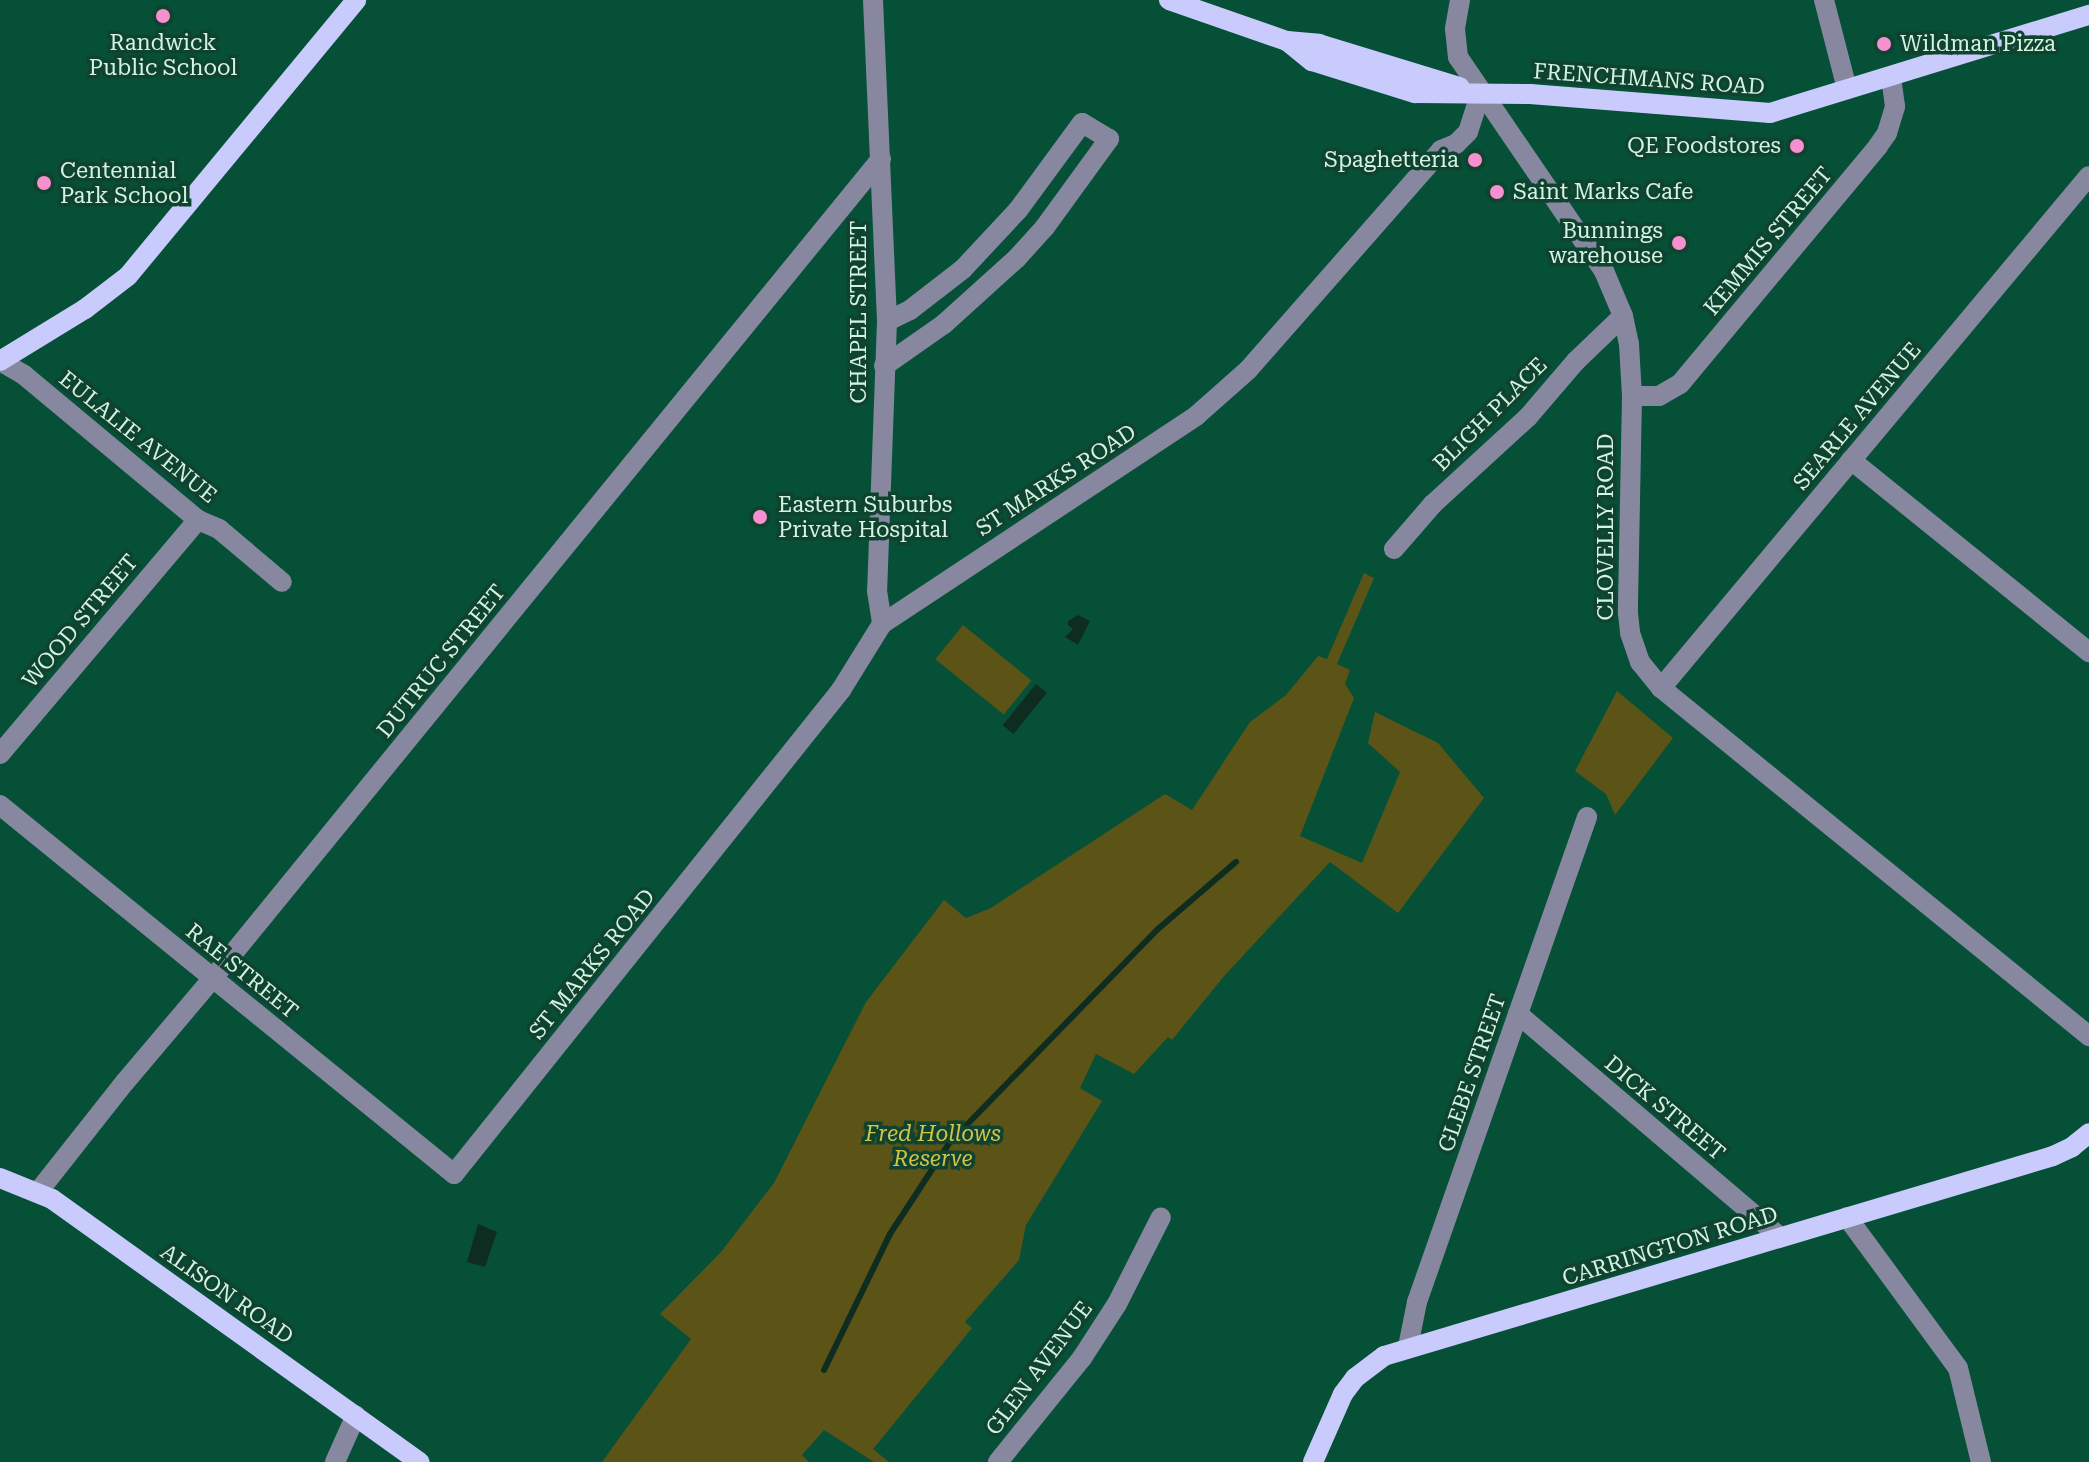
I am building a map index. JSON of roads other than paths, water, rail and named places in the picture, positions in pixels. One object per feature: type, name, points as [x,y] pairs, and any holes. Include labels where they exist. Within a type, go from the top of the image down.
[{"type":"main road","points":[[0,361],[85,309],[128,276],[356,0]]},
{"type":"main road","name":"FRENCHMANS ROAD","points":[[1169,0],[1287,41],[1319,44],[1480,94],[1530,94],[1770,113],[2089,15]]},
{"type":"main road","name":"CARRINGTON ROAD","points":[[1313,1462],[1334,1411],[1355,1378],[1384,1356],[2053,1156],[2072,1147],[2089,1133]]},
{"type":"main road","name":"ALISON ROAD","points":[[0,1178],[38,1192],[420,1462]]},
{"type":"street","name":"CHAPEL STREET","points":[[873,0],[887,321],[877,591],[882,624]]},
{"type":"street","name":"CLOVELLY ROAD","points":[[1460,0],[1455,29],[1458,57],[1480,94],[1509,131],[1604,271],[1623,316],[1629,344],[1632,396],[1630,633],[1640,662],[1661,688],[2089,1036]]},
{"type":"street","points":[[1824,0],[1847,89]]},
{"type":"street","name":"KEMMIS STREET","points":[[1632,396],[1659,396],[1680,384],[1878,146],[1887,133],[1895,106],[1891,76]]},
{"type":"street","name":"ST MARKS ROAD","points":[[454,1174],[822,714],[882,624],[1196,416],[1248,370],[1441,150],[1456,144],[1468,132],[1480,94]]},
{"type":"street","points":[[884,366],[944,324],[1017,258],[1045,227],[1109,139],[1082,123],[1018,210],[963,269],[910,310],[887,321]]},
{"type":"street","name":"DUTRUC STREET","points":[[38,1192],[881,159]]},
{"type":"street","name":"SEARLE AVENUE","points":[[1661,688],[2089,176]]},
{"type":"street","name":"BLIGH PLACE","points":[[1394,549],[1433,504],[1528,417],[1576,361],[1623,316]]},
{"type":"street","name":"EULALIE AVENUE","points":[[0,361],[24,375],[198,520],[219,529],[282,582]]},
{"type":"street","points":[[1851,460],[2089,652]]},
{"type":"street","name":"WOOD STREET","points":[[0,754],[198,520]]},
{"type":"street","name":"RAE STREET","points":[[0,805],[454,1174]]},
{"type":"street","name":"GLEBE STREET","points":[[1408,1347],[1417,1302],[1587,817]]},
{"type":"street","name":"DICK STREET","points":[[1518,1014],[1781,1238]]},
{"type":"street","name":"GLEN AVENUE","points":[[998,1462],[1090,1346],[1117,1304],[1161,1217]]},
{"type":"street","points":[[1847,1217],[1958,1368],[1981,1462]]},
{"type":"street","points":[[335,1462],[356,1415]]},
{"type":"waterway","points":[[824,1370],[890,1234],[950,1142],[1158,929],[1236,862]]},
{"type":"place","name":"Randwick Public School","points":[[163,16]]},
{"type":"place","name":"Wildman Pizza","points":[[1884,44]]},
{"type":"place","name":"QE Foodstores","points":[[1797,146]]},
{"type":"place","name":"Spaghetteria","points":[[1475,160]]},
{"type":"place","name":"Centennial Park School","points":[[44,183]]},
{"type":"place","name":"Saint Marks Cafe","points":[[1497,192]]},
{"type":"place","name":"Bunnings warehouse","points":[[1679,243]]},
{"type":"place","name":"Eastern Suburbs Private Hospital","points":[[760,517]]},
{"type":"park label","name":"Fred Hollows Reserve","points":[[933,1146]]}]
